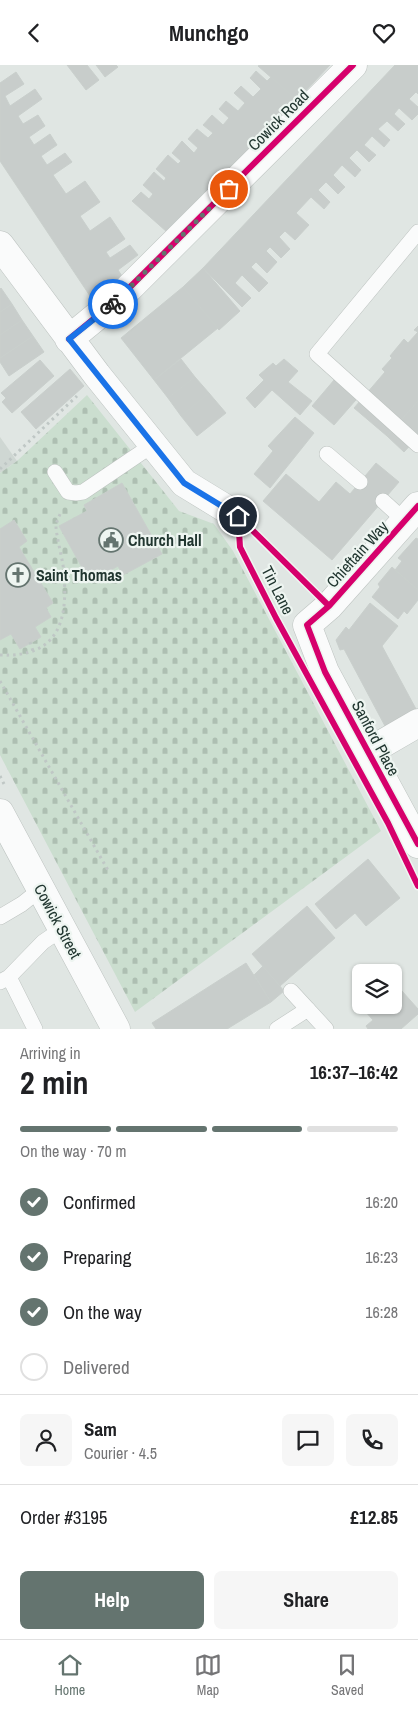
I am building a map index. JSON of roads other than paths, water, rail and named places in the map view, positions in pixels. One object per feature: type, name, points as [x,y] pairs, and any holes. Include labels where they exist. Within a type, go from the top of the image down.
[{"type":"street","name":"Cowick Road","points":[[69,339],[119,299],[353,65]]},
{"type":"street","points":[[0,245],[69,339],[184,483],[238,516]]},
{"type":"street","name":"Chieftain Way","points":[[325,672],[307,625],[336,599],[411,513]]},
{"type":"street","name":"Sanford Place","points":[[325,672],[418,844]]},
{"type":"street","points":[[368,752],[418,723]]},
{"type":"street","name":"Cowick Street","points":[[0,813],[42,888],[116,1029]]},
{"type":"lane","points":[[418,231],[317,353],[418,445]]},
{"type":"lane","points":[[55,472],[68,492],[76,493],[83,491],[154,444]]},
{"type":"lane","points":[[327,454],[360,482]]},
{"type":"lane","points":[[383,501],[411,513]]},
{"type":"lane","points":[[0,917],[22,904],[42,888]]},
{"type":"lane","points":[[36,1029],[4,979],[43,942],[62,929]]},
{"type":"lane","points":[[291,991],[326,1029]]},
{"type":"lane","points":[[277,1029],[308,1009]]},
{"type":"place","name":"Church Hall","points":[[111,540]]},
{"type":"place","name":"Saint Thomas","points":[[18,575]]}]
